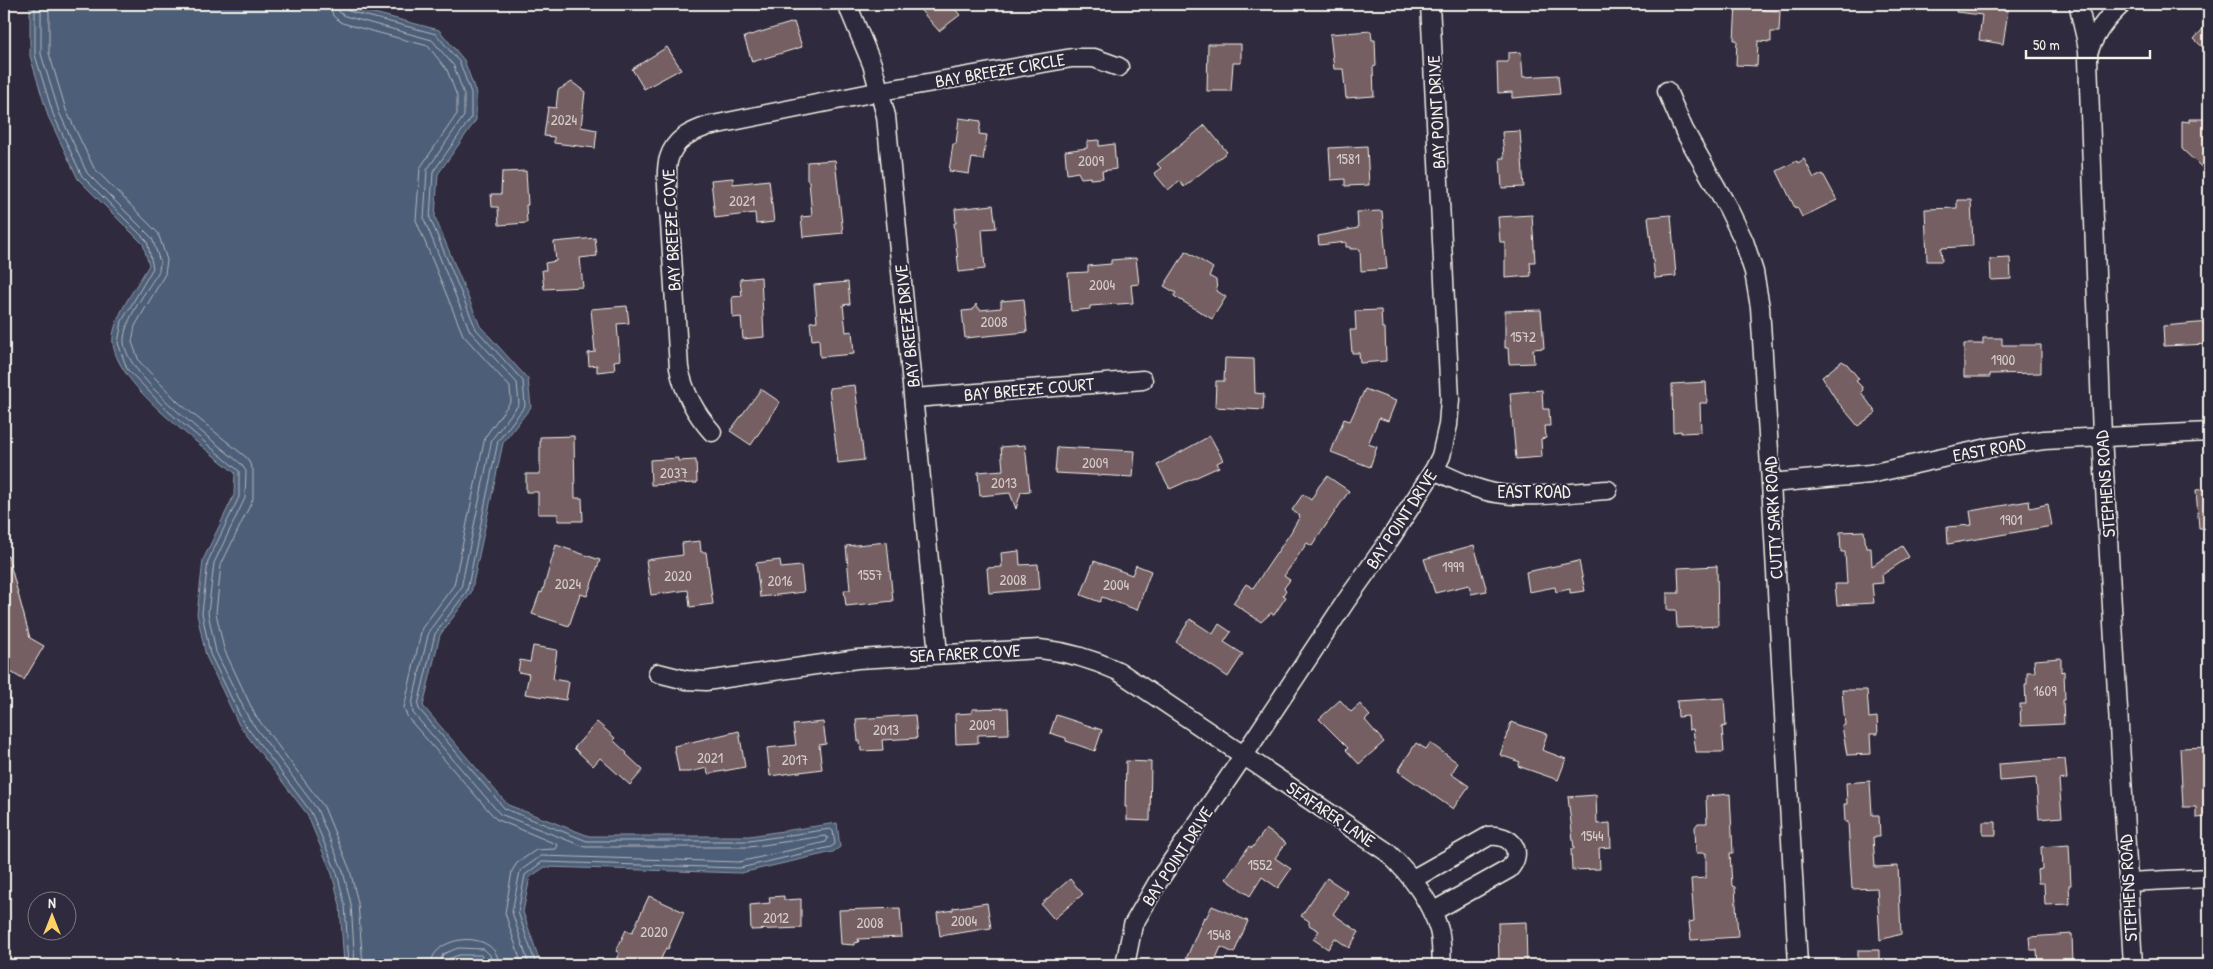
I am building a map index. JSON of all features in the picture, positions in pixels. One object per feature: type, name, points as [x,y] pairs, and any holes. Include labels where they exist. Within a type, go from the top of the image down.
[{"type":"street","name":"BAY BREEZE DRIVE","points":[[847,4],[872,64],[881,91],[886,116],[938,654]]},
{"type":"street","name":"BAY POINT DRIVE","points":[[1126,965],[1133,925],[1158,880],[1244,756],[1346,601],[1390,539],[1441,456],[1448,425],[1450,399],[1430,4]]},
{"type":"street","name":"STEPHENS ROAD","points":[[2079,4],[2082,28],[2089,50],[2102,436],[2133,965]]},
{"type":"street","points":[[2089,50],[2095,34],[2102,23],[2122,4]]},
{"type":"street","name":"BAY BREEZE CIRCLE","points":[[881,91],[1072,58],[1094,58],[1118,67]]},
{"type":"street","name":"BAY BREEZE COVE","points":[[712,432],[689,402],[679,368],[668,194],[668,160],[673,148],[690,132],[708,126],[881,91]]},
{"type":"street","name":"CUTTY SARK ROAD","points":[[1667,91],[1684,130],[1740,233],[1754,272],[1760,307],[1798,965]]},
{"type":"street","name":"BAY BREEZE COURT","points":[[914,398],[1143,380]]},
{"type":"street","name":"EAST ROAD","points":[[1771,483],[1870,474],[1988,448],[2044,440],[2209,432]]},
{"type":"street","name":"EAST ROAD","points":[[1434,470],[1459,482],[1496,493],[1514,495],[1608,490]]},
{"type":"street","name":"SEA FARER COVE","points":[[658,672],[686,680],[706,681],[858,659],[1040,649],[1063,652],[1089,658],[1118,671],[1244,756]]},
{"type":"street","name":"SEAFARER LANE","points":[[1244,756],[1387,852],[1413,879],[1432,912],[1439,931],[1442,965]]},
{"type":"street","points":[[1413,879],[1489,836],[1498,835],[1511,842],[1515,850],[1516,859],[1509,869],[1432,912]]},
{"type":"street","points":[[2128,882],[2209,878]]},
{"type":"water","points":[[30,4],[340,4],[439,30],[464,60],[476,93],[476,120],[438,174],[435,217],[480,326],[528,379],[531,407],[503,443],[471,593],[440,635],[423,706],[508,805],[589,836],[749,836],[837,823],[840,847],[833,852],[741,873],[545,867],[530,877],[523,912],[541,965],[481,965],[479,960],[460,960],[444,965],[344,965],[340,905],[332,874],[307,814],[239,725],[206,656],[197,614],[203,560],[234,495],[235,473],[145,397],[130,379],[119,361],[113,344],[116,324],[126,303],[149,265],[143,244],[78,179],[48,116],[30,56]]},
{"type":"building","points":[[915,4],[951,4],[960,15],[939,31]]},
{"type":"building","points":[[1736,4],[1763,4],[1763,10],[1780,11],[1779,32],[1771,32],[1771,42],[1758,41],[1757,66],[1736,65],[1737,40],[1734,40]]},
{"type":"building","points":[[1957,4],[2009,4],[2003,44],[1979,40],[1982,15],[1956,12]]},
{"type":"building","points":[[794,22],[802,47],[752,62],[744,37]]},
{"type":"building","points":[[2209,22],[2209,53],[2194,39]]},
{"type":"building","points":[[1371,31],[1372,40],[1375,40],[1376,66],[1373,67],[1374,96],[1346,98],[1343,69],[1334,69],[1330,34]]},
{"type":"building","points":[[1208,44],[1241,44],[1241,63],[1233,63],[1231,91],[1207,91]]},
{"type":"building","points":[[667,47],[681,69],[644,89],[632,69]]},
{"type":"building","points":[[1521,52],[1523,77],[1558,75],[1560,94],[1512,98],[1512,92],[1498,93],[1497,62],[1508,62],[1508,53]]},
{"type":"building","points":[[572,82],[585,92],[581,127],[597,130],[595,148],[554,143],[554,137],[544,136],[548,107],[556,108],[558,90]]},
{"type":"building","points":[[959,118],[981,121],[979,134],[987,135],[983,160],[972,158],[969,174],[949,171],[953,144],[956,144]]},
{"type":"building","points":[[2189,119],[2209,119],[2209,174],[2182,149],[2182,121],[2189,122]]},
{"type":"building","points":[[1205,125],[1227,152],[1184,187],[1179,181],[1168,190],[1154,173],[1161,168],[1157,164]]},
{"type":"building","points":[[1520,131],[1524,187],[1502,188],[1500,158],[1504,158],[1502,132]]},
{"type":"building","points":[[1099,140],[1099,146],[1114,144],[1116,169],[1102,171],[1103,178],[1081,178],[1078,172],[1067,174],[1065,151],[1087,148],[1087,141]]},
{"type":"building","points":[[1367,146],[1369,185],[1345,186],[1345,179],[1331,180],[1329,148]]},
{"type":"building","points":[[1804,159],[1814,178],[1823,174],[1837,200],[1802,217],[1797,207],[1795,208],[1777,171]]},
{"type":"building","points":[[835,160],[843,233],[803,237],[801,217],[812,216],[809,181],[807,180],[807,162]]},
{"type":"building","points":[[526,171],[527,223],[499,225],[498,207],[492,207],[491,194],[501,194],[502,172]]},
{"type":"building","points":[[733,178],[733,184],[769,180],[774,222],[756,224],[755,213],[715,218],[711,180]]},
{"type":"building","points":[[1957,200],[1971,200],[1973,246],[1941,248],[1942,261],[1927,261],[1925,209],[1957,208]]},
{"type":"building","points":[[993,205],[996,228],[982,229],[985,269],[959,272],[954,223],[956,223],[955,209]]},
{"type":"building","points":[[1382,211],[1387,269],[1361,271],[1360,249],[1346,247],[1346,242],[1319,245],[1318,236],[1358,228],[1357,212]]},
{"type":"building","points":[[1532,215],[1535,262],[1530,262],[1531,276],[1505,278],[1505,242],[1500,242],[1498,217]]},
{"type":"building","points":[[1671,215],[1676,276],[1655,278],[1648,217]]},
{"type":"building","points":[[595,238],[597,256],[580,258],[583,287],[544,289],[542,270],[546,270],[545,263],[556,261],[554,242]]},
{"type":"building","points":[[1186,251],[1213,268],[1209,276],[1216,280],[1217,291],[1226,297],[1212,319],[1174,296],[1176,293],[1164,286]]},
{"type":"building","points":[[1136,258],[1139,284],[1131,285],[1133,303],[1090,306],[1090,309],[1071,311],[1068,273],[1088,272],[1088,266],[1111,264],[1111,260]]},
{"type":"building","points":[[2010,258],[2011,279],[1991,280],[1990,259]]},
{"type":"building","points":[[761,277],[764,337],[743,339],[741,317],[733,318],[732,297],[742,296],[740,279]]},
{"type":"building","points":[[848,282],[850,304],[843,305],[846,332],[852,331],[854,354],[820,357],[819,339],[812,340],[810,322],[817,321],[814,285]]},
{"type":"building","points":[[1024,299],[1027,332],[965,338],[962,311],[973,310],[976,304],[980,310],[1001,308],[1001,301]]},
{"type":"building","points":[[627,306],[629,323],[617,324],[620,360],[614,361],[615,370],[597,372],[597,365],[589,366],[588,353],[595,352],[591,309]]},
{"type":"building","points":[[1381,310],[1382,328],[1385,328],[1386,361],[1360,363],[1359,353],[1352,353],[1350,330],[1356,330],[1355,311]]},
{"type":"building","points":[[1541,310],[1544,348],[1533,349],[1534,363],[1509,364],[1508,348],[1505,348],[1505,311]]},
{"type":"building","points":[[2209,322],[2209,344],[2164,346],[2163,326]]},
{"type":"building","points":[[1983,338],[2002,338],[2002,345],[2041,345],[2041,373],[1990,374],[1990,377],[1964,377],[1964,344],[1983,344]]},
{"type":"building","points":[[1225,358],[1254,359],[1255,393],[1264,394],[1263,410],[1215,407],[1216,381],[1224,381]]},
{"type":"building","points":[[1842,361],[1847,364],[1859,379],[1856,381],[1862,387],[1863,390],[1861,392],[1876,413],[1858,426],[1837,401],[1822,377]]},
{"type":"building","points":[[1706,382],[1707,403],[1700,403],[1701,432],[1673,432],[1672,384]]},
{"type":"building","points":[[855,385],[864,460],[838,463],[829,388]]},
{"type":"building","points":[[761,389],[780,402],[751,445],[730,431]]},
{"type":"building","points":[[1365,389],[1396,401],[1388,421],[1379,418],[1368,444],[1377,447],[1370,467],[1331,452],[1344,419],[1350,421]]},
{"type":"building","points":[[1542,390],[1543,409],[1549,409],[1550,426],[1545,426],[1546,438],[1541,439],[1542,457],[1516,459],[1510,393]]},
{"type":"building","points":[[574,436],[575,498],[582,498],[583,521],[558,521],[558,514],[538,514],[538,492],[526,492],[526,474],[540,474],[540,437]]},
{"type":"building","points":[[1210,436],[1223,460],[1217,463],[1219,467],[1170,489],[1157,465]]},
{"type":"building","points":[[1025,445],[1030,491],[1021,492],[1016,509],[1010,493],[980,496],[978,472],[1003,470],[1001,447]]},
{"type":"building","points":[[1057,447],[1135,451],[1133,477],[1055,473]]},
{"type":"building","points":[[678,458],[678,461],[696,460],[697,483],[651,485],[650,460]]},
{"type":"building","points":[[1327,476],[1349,491],[1312,546],[1307,543],[1284,576],[1290,580],[1284,588],[1286,590],[1283,595],[1286,597],[1274,615],[1271,613],[1261,622],[1233,603],[1246,584],[1253,588],[1291,532],[1300,516],[1292,510],[1303,494],[1311,500]]},
{"type":"building","points":[[2209,489],[2209,528],[2199,528],[2196,490]]},
{"type":"building","points":[[2029,501],[2030,508],[2048,504],[2052,526],[1948,544],[1947,527],[1972,525],[1970,511]]},
{"type":"building","points":[[1864,531],[1866,548],[1871,548],[1872,566],[1902,546],[1909,557],[1882,575],[1883,583],[1872,584],[1874,603],[1837,605],[1835,584],[1847,584],[1845,552],[1841,552],[1840,532]]},
{"type":"building","points":[[700,541],[701,552],[706,552],[713,604],[690,607],[688,590],[651,595],[646,560],[683,555],[682,543]]},
{"type":"building","points":[[887,542],[893,601],[846,606],[844,590],[850,590],[846,546]]},
{"type":"building","points":[[556,545],[600,560],[587,596],[580,594],[569,626],[532,614],[540,592],[542,593]]},
{"type":"building","points":[[1474,545],[1487,591],[1471,594],[1469,585],[1435,593],[1424,559]]},
{"type":"building","points":[[1019,551],[1020,565],[1038,564],[1040,589],[989,593],[987,568],[1002,567],[1001,553]]},
{"type":"building","points":[[8,556],[30,638],[44,646],[24,680],[4,668],[4,557]]},
{"type":"building","points":[[780,560],[781,568],[801,566],[804,592],[760,597],[756,563]]},
{"type":"building","points":[[1094,561],[1132,575],[1136,565],[1151,571],[1137,610],[1102,597],[1100,602],[1081,595]]},
{"type":"building","points":[[1579,561],[1585,591],[1570,593],[1570,589],[1556,592],[1555,587],[1529,592],[1526,572]]},
{"type":"building","points":[[1717,566],[1718,626],[1677,628],[1676,610],[1667,610],[1667,593],[1679,593],[1678,568]]},
{"type":"building","points":[[1190,619],[1213,634],[1219,624],[1231,632],[1224,642],[1243,654],[1228,677],[1176,642]]},
{"type":"building","points":[[533,646],[557,650],[553,679],[569,682],[566,700],[525,694],[529,674],[518,672],[520,660],[530,662]]},
{"type":"building","points":[[2061,658],[2061,672],[2064,671],[2064,724],[2021,726],[2020,704],[2026,704],[2025,684],[2027,684],[2027,672],[2035,672],[2034,660]]},
{"type":"building","points":[[1842,690],[1867,690],[1869,718],[1877,717],[1878,734],[1870,734],[1871,754],[1847,755],[1842,726],[1845,725]]},
{"type":"building","points":[[1724,698],[1726,726],[1722,727],[1724,752],[1696,752],[1693,729],[1689,730],[1688,716],[1678,717],[1677,701]]},
{"type":"building","points":[[1340,700],[1351,712],[1360,704],[1370,716],[1365,720],[1384,742],[1359,764],[1346,750],[1348,748],[1319,719]]},
{"type":"building","points":[[1008,708],[1009,734],[978,735],[978,743],[956,744],[955,714],[972,713],[972,709]]},
{"type":"building","points":[[915,715],[917,738],[882,740],[883,750],[861,751],[856,719]]},
{"type":"building","points":[[1056,715],[1102,730],[1095,751],[1050,733]]},
{"type":"building","points":[[597,722],[615,738],[613,740],[643,770],[630,785],[600,758],[593,766],[574,748]]},
{"type":"building","points":[[823,722],[826,744],[819,745],[822,769],[770,776],[767,748],[796,745],[793,725]]},
{"type":"building","points":[[1511,722],[1547,734],[1542,750],[1566,759],[1558,780],[1518,766],[1520,762],[1500,755]]},
{"type":"building","points":[[739,731],[745,767],[708,774],[707,768],[690,772],[679,772],[674,746]]},
{"type":"building","points":[[1416,743],[1426,749],[1430,743],[1458,763],[1451,774],[1469,786],[1453,809],[1398,771]]},
{"type":"building","points":[[2209,747],[2209,817],[2196,818],[2196,807],[2183,807],[2180,748]]},
{"type":"building","points":[[2065,759],[2067,779],[2059,780],[2062,817],[2039,819],[2036,778],[2000,781],[1999,764]]},
{"type":"building","points":[[1126,761],[1151,762],[1150,821],[1127,820],[1127,807],[1125,807]]},
{"type":"building","points":[[1870,781],[1872,815],[1879,815],[1880,837],[1873,837],[1875,867],[1898,866],[1901,934],[1880,940],[1877,888],[1852,889],[1848,822],[1845,822],[1844,804],[1847,804],[1846,783]]},
{"type":"building","points":[[1730,794],[1733,853],[1730,853],[1732,886],[1735,887],[1738,937],[1691,940],[1689,922],[1694,921],[1691,879],[1706,878],[1706,853],[1696,853],[1695,827],[1698,823],[1707,823],[1706,796]]},
{"type":"building","points":[[1596,795],[1597,824],[1610,823],[1611,847],[1599,848],[1600,869],[1572,870],[1571,849],[1574,849],[1568,797]]},
{"type":"building","points":[[1983,822],[1996,822],[1996,835],[1983,835]]},
{"type":"building","points":[[1266,829],[1286,843],[1275,858],[1291,869],[1278,888],[1262,877],[1250,896],[1226,879],[1249,846],[1252,848]]},
{"type":"building","points":[[2069,845],[2070,904],[2045,905],[2044,883],[2038,883],[2037,870],[2042,869],[2041,847]]},
{"type":"building","points":[[1327,878],[1348,892],[1333,914],[1359,932],[1349,948],[1335,938],[1328,949],[1313,939],[1319,931],[1309,925],[1309,921],[1301,916]]},
{"type":"building","points":[[1070,879],[1083,894],[1054,919],[1041,904]]},
{"type":"building","points":[[649,896],[684,912],[668,949],[666,948],[658,965],[623,965],[615,962],[619,953],[616,951],[626,930],[632,933]]},
{"type":"building","points":[[784,896],[784,900],[801,899],[801,928],[751,930],[750,905],[770,903],[769,897]]},
{"type":"building","points":[[987,903],[991,928],[940,936],[937,913],[953,910],[953,908]]},
{"type":"building","points":[[1212,906],[1248,921],[1234,953],[1221,947],[1213,965],[1199,965],[1186,959],[1204,917],[1206,918]]},
{"type":"building","points":[[900,908],[902,937],[858,939],[859,942],[854,943],[854,945],[841,944],[839,910]]},
{"type":"building","points":[[1526,922],[1527,965],[1499,965],[1498,923]]},
{"type":"building","points":[[2072,934],[2073,965],[2038,965],[2037,950],[2030,950],[2029,937]]},
{"type":"building","points":[[1858,950],[1879,950],[1879,965],[1858,965]]}]
